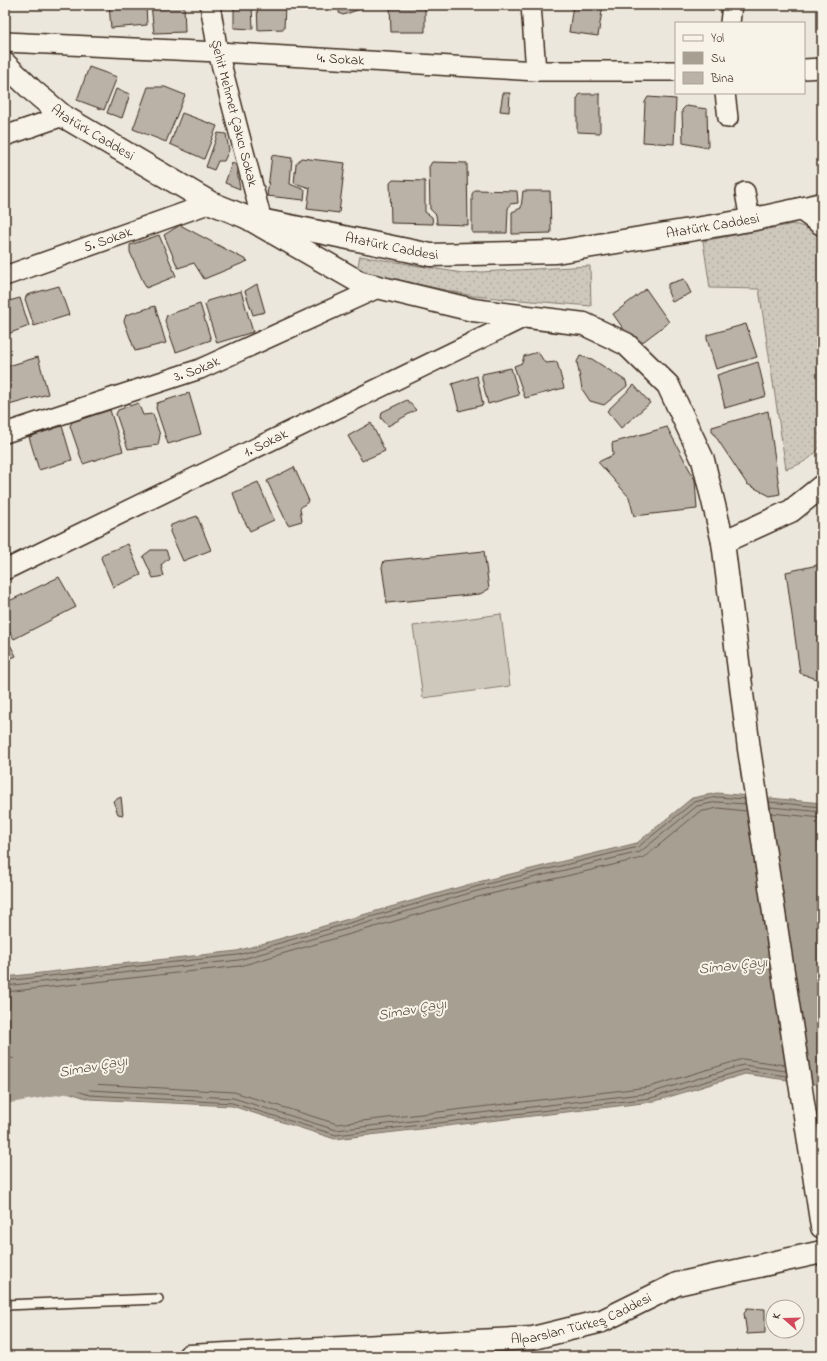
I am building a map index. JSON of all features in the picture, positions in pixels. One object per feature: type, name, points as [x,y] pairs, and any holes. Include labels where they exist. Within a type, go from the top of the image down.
[{"type":"main road","name":"Atatürk Caddesi","points":[[5,64],[32,90],[63,116],[211,203],[254,219],[432,255],[556,252],[750,220],[822,204]]},
{"type":"main road","points":[[801,209],[822,224]]},
{"type":"main road","points":[[254,219],[361,282],[473,310],[584,324],[626,344],[668,385],[703,460],[723,542],[749,749],[822,1227]]},
{"type":"main road","points":[[723,542],[790,511],[822,486]]},
{"type":"main road","name":"Alparslan Türkeş Caddesi","points":[[188,1356],[533,1338],[602,1321],[677,1284],[822,1252]]},
{"type":"street","name":"Şehit Mehmet Çakıcı Sokak","points":[[210,5],[218,52],[254,219]]},
{"type":"street","points":[[531,5],[536,71]]},
{"type":"street","points":[[730,22],[732,5]]},
{"type":"street","name":"4. Sokak","points":[[5,42],[218,52],[536,71],[675,71]]},
{"type":"street","points":[[805,69],[822,68]]},
{"type":"street","points":[[725,94],[728,118]]},
{"type":"street","points":[[5,136],[63,116]]},
{"type":"street","points":[[745,192],[750,220]]},
{"type":"street","name":"5. Sokak","points":[[5,276],[211,203]]},
{"type":"street","name":"3. Sokak","points":[[5,433],[200,369],[380,287]]},
{"type":"street","name":"1. Sokak","points":[[5,570],[527,316]]},
{"type":"lane","points":[[5,1305],[158,1298]]},
{"type":"shaded area","points":[[794,224],[807,228],[822,238],[822,442],[816,452],[807,460],[786,469],[759,289],[710,288],[703,241]]},
{"type":"shaded area","points":[[360,256],[462,273],[590,266],[591,306],[473,296],[357,271]]},
{"type":"shaded area","points":[[501,614],[510,686],[423,698],[413,626]]},
{"type":"water","points":[[717,793],[822,803],[822,1085],[745,1074],[652,1102],[335,1139],[232,1106],[89,1099],[5,1072],[5,977],[237,951],[474,883],[637,843],[692,798]]},
{"type":"building","points":[[109,5],[146,5],[147,25],[111,28]]},
{"type":"building","points":[[151,5],[184,5],[185,32],[154,33]]},
{"type":"building","points":[[231,5],[252,5],[253,29],[234,28],[234,10]]},
{"type":"building","points":[[257,5],[285,5],[284,29],[258,30]]},
{"type":"building","points":[[340,5],[365,5],[366,7],[343,15],[339,13]]},
{"type":"building","points":[[390,5],[425,5],[425,32],[391,32]]},
{"type":"building","points":[[573,5],[603,5],[598,36],[569,32]]},
{"type":"building","points":[[89,67],[117,77],[104,110],[77,100]]},
{"type":"building","points":[[148,87],[165,87],[185,95],[166,142],[133,129]]},
{"type":"building","points":[[116,89],[130,94],[122,118],[107,113]]},
{"type":"building","points":[[503,93],[510,93],[509,112],[500,111]]},
{"type":"building","points":[[580,94],[600,94],[600,133],[577,132],[577,99]]},
{"type":"building","points":[[648,97],[676,99],[674,144],[643,142],[645,102]]},
{"type":"building","points":[[686,106],[707,109],[708,148],[683,143],[682,110]]},
{"type":"building","points":[[182,113],[217,126],[204,159],[170,144]]},
{"type":"building","points":[[218,133],[226,134],[229,150],[224,161],[218,161],[214,170],[206,167]]},
{"type":"building","points":[[272,155],[292,158],[290,184],[305,190],[304,200],[267,196]]},
{"type":"building","points":[[301,158],[345,163],[339,213],[307,209],[310,188],[294,183],[296,164]]},
{"type":"building","points":[[432,162],[467,163],[468,225],[437,224],[436,215],[430,209],[429,167]]},
{"type":"building","points":[[232,163],[236,165],[240,189],[225,183]]},
{"type":"building","points":[[393,180],[425,181],[425,212],[432,217],[433,224],[391,223],[390,183]]},
{"type":"building","points":[[475,190],[517,191],[518,203],[510,204],[508,209],[507,233],[472,233],[472,194]]},
{"type":"building","points":[[523,191],[550,191],[551,233],[512,234],[512,212],[521,208]]},
{"type":"building","points":[[180,225],[248,261],[204,279],[194,263],[178,268],[164,235]]},
{"type":"building","points":[[159,235],[176,276],[146,288],[130,252],[130,245]]},
{"type":"building","points":[[684,279],[691,293],[672,302],[668,292],[668,284]]},
{"type":"building","points":[[257,284],[265,312],[253,315],[245,291]]},
{"type":"building","points":[[59,286],[69,315],[34,326],[25,299],[27,295]]},
{"type":"building","points":[[646,289],[669,322],[636,347],[613,314]]},
{"type":"building","points":[[241,291],[253,332],[217,343],[205,305],[207,301]]},
{"type":"building","points":[[20,298],[29,326],[5,335],[5,302]]},
{"type":"building","points":[[200,304],[211,340],[176,352],[165,321],[167,315]]},
{"type":"building","points":[[155,306],[166,343],[135,351],[124,321],[126,315]]},
{"type":"building","points":[[746,324],[757,357],[716,369],[707,335]]},
{"type":"building","points":[[538,352],[545,363],[557,362],[564,388],[525,398],[514,366],[522,363],[524,356]]},
{"type":"building","points":[[580,356],[592,359],[626,381],[627,386],[604,405],[590,401],[582,389],[577,362]]},
{"type":"building","points":[[38,357],[48,394],[9,405],[5,391],[5,367]]},
{"type":"building","points":[[758,362],[766,396],[725,408],[717,375]]},
{"type":"building","points":[[511,368],[519,395],[488,404],[482,374]]},
{"type":"building","points":[[477,376],[483,405],[459,411],[452,384]]},
{"type":"building","points":[[634,385],[650,403],[621,428],[607,411]]},
{"type":"building","points":[[189,393],[201,434],[168,444],[156,408],[157,403]]},
{"type":"building","points":[[407,400],[416,410],[388,426],[381,418],[382,412]]},
{"type":"building","points":[[138,403],[143,415],[153,414],[160,435],[158,445],[128,449],[116,414],[118,410]]},
{"type":"building","points":[[110,410],[123,451],[83,464],[70,426],[72,422]]},
{"type":"building","points":[[768,411],[780,494],[770,496],[747,484],[712,431],[712,427]]},
{"type":"building","points":[[371,423],[385,451],[362,461],[348,436]]},
{"type":"building","points":[[62,426],[72,460],[39,470],[29,437]]},
{"type":"building","points":[[667,427],[695,480],[697,509],[634,516],[629,497],[598,462],[613,455],[612,443]]},
{"type":"building","points":[[294,467],[309,501],[300,508],[302,521],[288,525],[267,481]]},
{"type":"building","points":[[258,482],[274,520],[250,531],[240,513],[233,493]]},
{"type":"building","points":[[197,516],[211,550],[183,561],[170,532],[171,525]]},
{"type":"building","points":[[128,544],[141,575],[113,587],[101,558],[103,554]]},
{"type":"building","points":[[151,550],[166,550],[169,558],[161,565],[164,576],[153,578],[143,556]]},
{"type":"building","points":[[484,551],[489,589],[480,594],[387,603],[382,567],[384,561]]},
{"type":"building","points":[[822,564],[822,681],[800,673],[786,572]]},
{"type":"building","points":[[59,577],[76,607],[14,639],[5,624],[5,603]]},
{"type":"building","points":[[5,635],[16,656],[5,661]]},
{"type":"building","points":[[121,797],[123,815],[118,814],[113,801]]},
{"type":"building","points":[[747,1308],[765,1309],[765,1333],[747,1334],[744,1313]]},
{"type":"waterway","name":"Simav Çayı","points":[[5,1082],[83,1069]]}]
